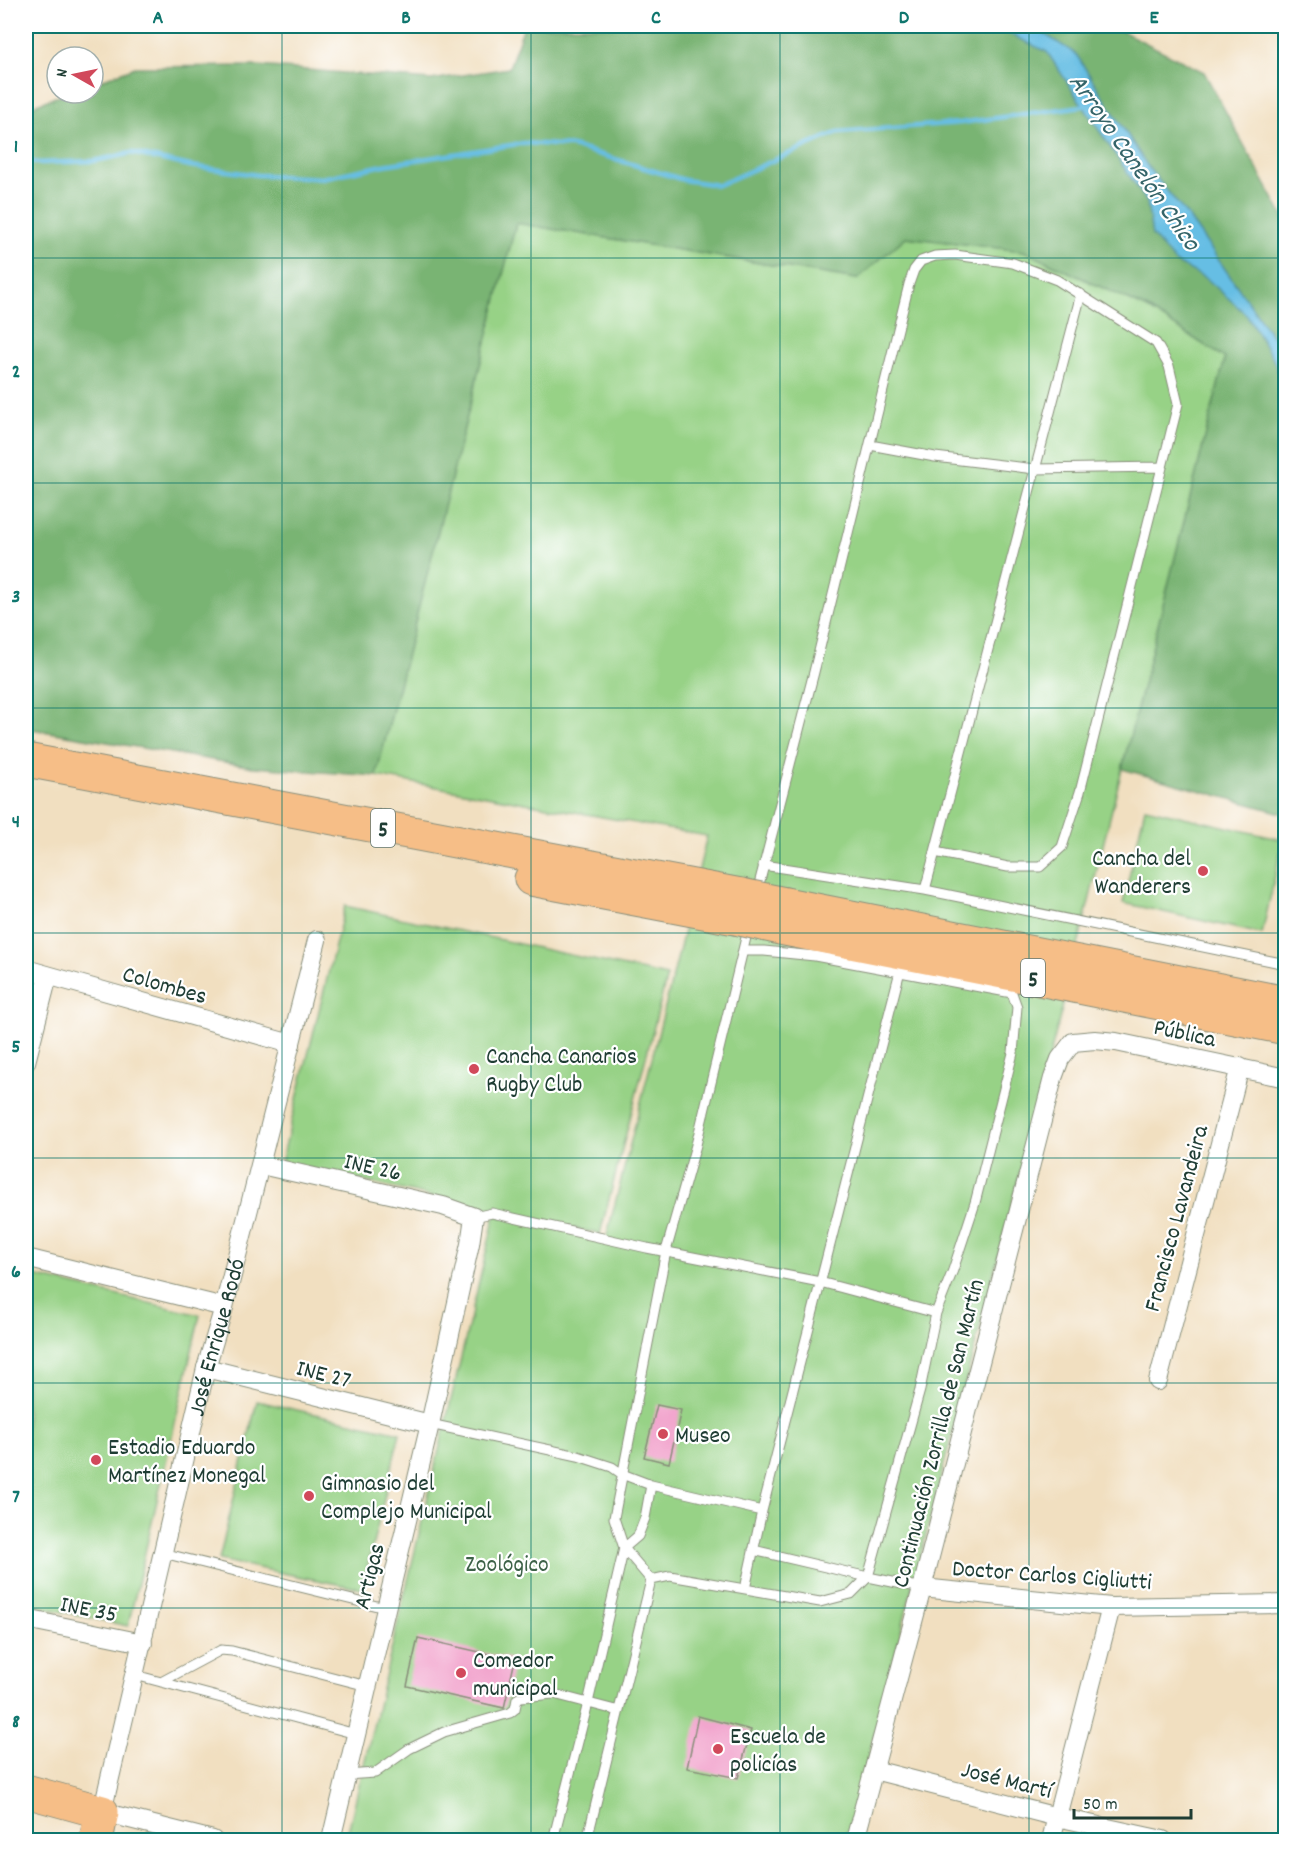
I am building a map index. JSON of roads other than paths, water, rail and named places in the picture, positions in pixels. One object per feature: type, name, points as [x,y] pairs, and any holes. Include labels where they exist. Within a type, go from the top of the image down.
[{"type":"highway","name":"5","points":[[26,760],[738,906],[1286,1028]]},
{"type":"highway","name":"5","points":[[26,781],[738,906]]},
{"type":"highway","name":"5","points":[[782,916],[1286,1003]]},
{"type":"highway","points":[[26,1791],[99,1826]]},
{"type":"street","name":"José Enrique Rodó","points":[[99,1826],[206,1368],[224,1307],[317,940]]},
{"type":"street","name":"Colombes","points":[[26,969],[291,1044]]},
{"type":"street","points":[[26,1062],[48,976]]},
{"type":"street","name":"Pública","points":[[1073,1042],[1095,1040],[1116,1042],[1286,1078]]},
{"type":"street","name":"Continuación Zorrilla de San Martín","points":[[855,1840],[1053,1078],[1060,1059],[1073,1042]]},
{"type":"street","name":"Francisco Lavandeira","points":[[1158,1381],[1240,1067]]},
{"type":"street","name":"INE 26","points":[[261,1164],[443,1206],[474,1217]]},
{"type":"street","name":"Artigas","points":[[331,1840],[430,1424],[474,1217]]},
{"type":"street","points":[[26,1257],[224,1307]]},
{"type":"street","name":"INE 27","points":[[206,1368],[430,1424]]},
{"type":"street","name":"Doctor Carlos Cigliutti","points":[[922,1588],[1111,1607],[1286,1604]]},
{"type":"street","points":[[1051,1840],[1111,1607]]},
{"type":"street","name":"INE 35","points":[[26,1619],[143,1643]]},
{"type":"street","name":"José Martí","points":[[874,1770],[1164,1840]]},
{"type":"street","points":[[99,1826],[213,1840]]},
{"type":"lane","points":[[651,1580],[624,1548],[614,1518],[666,1251],[694,1155],[909,284],[914,270],[921,261],[935,256],[955,255],[1013,263],[1057,280],[1156,343],[1169,366],[1178,404],[1080,792],[1062,847],[1040,867],[1008,867],[935,852]]},
{"type":"lane","points":[[924,890],[1081,294]]},
{"type":"lane","points":[[870,445],[935,457],[1035,469],[1161,467]]},
{"type":"lane","points":[[764,865],[924,890],[1286,964]]},
{"type":"lane","points":[[651,1580],[670,1576],[820,1602],[851,1594],[868,1577],[920,1390],[936,1313],[975,1203],[1012,1053],[1017,1007],[1012,993],[815,956],[743,951]]},
{"type":"lane","points":[[745,1589],[762,1511],[900,971]]},
{"type":"lane","points":[[474,1217],[492,1214],[647,1248],[820,1282],[936,1313]]},
{"type":"lane","points":[[430,1424],[578,1456],[612,1467],[622,1474],[651,1485],[762,1511]]},
{"type":"lane","points":[[553,1840],[624,1548],[638,1536],[645,1518],[651,1485]]},
{"type":"lane","points":[[753,1550],[922,1588]]},
{"type":"lane","points":[[164,1553],[385,1608]]},
{"type":"lane","points":[[587,1840],[651,1580]]},
{"type":"lane","points":[[161,1682],[221,1650],[367,1686]]},
{"type":"lane","points":[[135,1675],[356,1734]]},
{"type":"lane","points":[[346,1775],[375,1773],[410,1749],[444,1732],[510,1713],[517,1699],[521,1697],[554,1694],[619,1711]]},
{"type":"water","name":"Arroyo Canelón Chico","points":[[993,26],[1032,26],[1076,54],[1150,170],[1187,215],[1285,351],[1285,390],[1273,359],[1247,315],[1207,279],[1175,262],[1152,235],[1147,202],[1047,52]]},
{"type":"waterway","name":"Arroyo Canelón Chico","points":[[26,161],[38,163],[94,161],[132,153],[190,166],[258,175],[322,178],[384,165],[524,143],[572,146],[684,180],[718,185],[838,132],[960,123],[1083,106]]},
{"type":"place","name":"Cancha del Wanderers","points":[[1203,871]]},
{"type":"place","name":"Cancha Canarios Rugby Club","points":[[474,1069]]},
{"type":"place","name":"Museo","points":[[663,1434]]},
{"type":"place","name":"Estadio Eduardo Martínez Monegal","points":[[96,1460]]},
{"type":"place","name":"Gimnasio del Complejo Municipal","points":[[309,1496]]},
{"type":"place","name":"Comedor municipal","points":[[461,1673]]},
{"type":"place","name":"Escuela de policías","points":[[718,1749]]},
{"type":"park label","name":"Zoológico","points":[[507,1563]]}]
